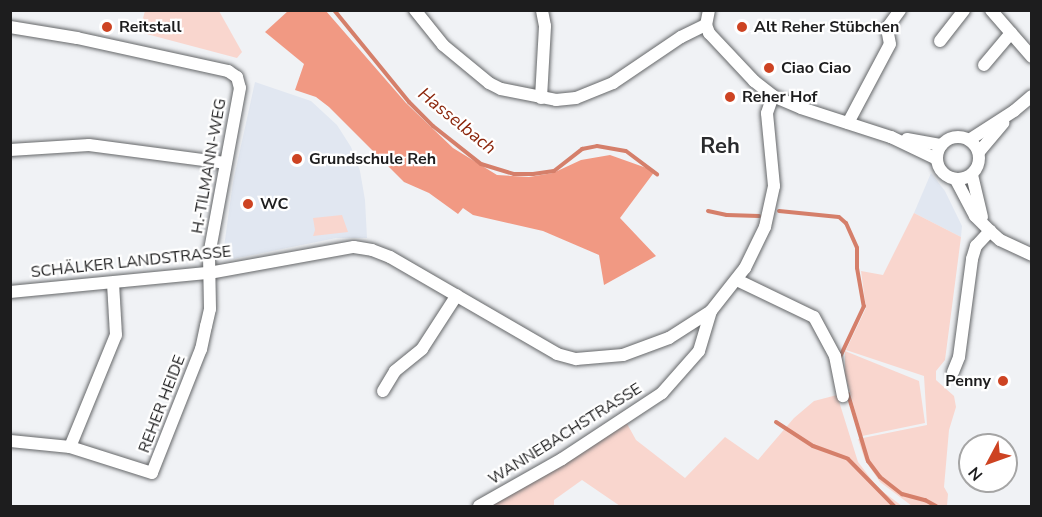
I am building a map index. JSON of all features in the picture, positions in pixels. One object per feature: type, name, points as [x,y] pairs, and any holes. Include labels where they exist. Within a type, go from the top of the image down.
[{"type":"street","points":[[415,10],[443,45],[475,74],[501,89],[542,98],[576,99],[613,83],[681,37],[706,25]]},
{"type":"street","points":[[542,10],[545,26],[542,98]]},
{"type":"street","points":[[710,10],[706,25],[718,45],[773,96],[801,108],[891,137],[937,159]]},
{"type":"street","points":[[848,123],[890,44],[887,28],[900,10]]},
{"type":"street","points":[[940,41],[964,10]]},
{"type":"street","points":[[991,10],[1032,57]]},
{"type":"street","name":"H.-TILMANN-WEG","points":[[10,27],[77,38],[228,71],[237,77],[240,88],[209,255],[209,273]]},
{"type":"street","points":[[984,65],[1011,33]]},
{"type":"street","name":"WANNEBACHSTRASSE","points":[[479,507],[562,459],[662,393],[699,351],[711,311],[737,280],[754,251],[768,214],[774,186],[767,113],[773,96]]},
{"type":"street","points":[[969,140],[1014,111],[1032,96]]},
{"type":"street","points":[[979,152],[1014,111]]},
{"type":"street","points":[[891,137],[941,145],[954,137],[969,140],[979,152],[980,161],[972,175],[956,180]]},
{"type":"street","points":[[10,150],[88,145],[225,163]]},
{"type":"street","points":[[941,145],[937,159],[942,173],[956,180],[975,216],[1000,240],[1032,255]]},
{"type":"street","points":[[972,175],[988,229]]},
{"type":"street","points":[[953,372],[959,357],[972,260],[976,246],[988,229]]},
{"type":"street","name":"SCHÄLKER LANDSTRASSE","points":[[10,292],[209,273],[354,247],[372,250],[390,257],[557,354],[576,359],[623,354],[660,341],[711,311]]},
{"type":"street","name":"REHER HEIDE","points":[[10,441],[70,447],[152,473],[201,349],[210,309],[209,273]]},
{"type":"street","points":[[737,280],[814,317],[835,356],[843,396]]},
{"type":"street","points":[[70,447],[116,334],[113,283]]},
{"type":"street","points":[[382,391],[395,371],[422,349],[457,295]]},
{"type":"shaded area","points":[[145,11],[219,11],[242,52],[237,58],[139,32]]},
{"type":"shaded area","points":[[288,11],[326,11],[406,103],[453,148],[497,175],[529,177],[553,173],[581,160],[610,155],[655,171],[620,218],[656,256],[604,285],[599,255],[543,231],[473,215],[463,208],[458,214],[429,193],[404,182],[329,107],[316,97],[295,90],[304,64],[265,32]]},
{"type":"shaded area","name":"Grundschule Reh","points":[[255,82],[311,101],[337,125],[351,147],[360,171],[365,200],[367,238],[336,238],[228,260],[223,254],[233,182]]},
{"type":"shaded area","points":[[931,173],[945,191],[962,226],[961,237],[914,213]]},
{"type":"shaded area","points":[[914,213],[961,237],[945,360],[936,371],[936,380],[954,396],[956,407],[949,430],[944,487],[948,494],[947,506],[912,506],[880,482],[865,460],[858,439],[927,425],[924,376],[846,350],[866,308],[861,271],[883,275]]},
{"type":"shaded area","points":[[342,215],[348,232],[313,236],[315,230],[313,218]]},
{"type":"shaded area","points":[[845,351],[919,381],[925,423],[862,436],[845,374]]},
{"type":"shaded area","points":[[837,395],[858,462],[878,488],[902,506],[620,506],[582,480],[554,500],[554,506],[484,506],[625,420],[636,440],[685,478],[725,437],[758,460],[794,418],[814,401]]},
{"type":"waterway","name":"Hasselbach","points":[[334,10],[409,102],[433,126],[481,164],[514,174],[554,171],[582,149],[597,146],[626,151],[657,174]]},
{"type":"waterway","name":"Hasselbach","points":[[708,211],[727,215],[759,216]]},
{"type":"waterway","name":"Hasselbach","points":[[779,211],[839,217],[846,223],[857,248],[857,268],[864,306],[840,357]]},
{"type":"waterway","name":"Hasselbach","points":[[848,394],[868,461],[880,477],[902,494],[925,500],[936,506]]},
{"type":"waterway","points":[[776,422],[813,446],[848,459],[894,506]]},
{"type":"place","name":"Reitstall","points":[[107,27]]},
{"type":"place","name":"Alt Reher Stübchen","points":[[742,27]]},
{"type":"place","name":"Ciao Ciao","points":[[769,68]]},
{"type":"place","name":"Reher Hof","points":[[730,97]]},
{"type":"place","name":"Grundschule Reh","points":[[297,159]]},
{"type":"place","name":"WC","points":[[248,204]]},
{"type":"place","name":"Penny","points":[[1003,381]]},
{"type":"district","name":"Reh","points":[[720,147]]}]
